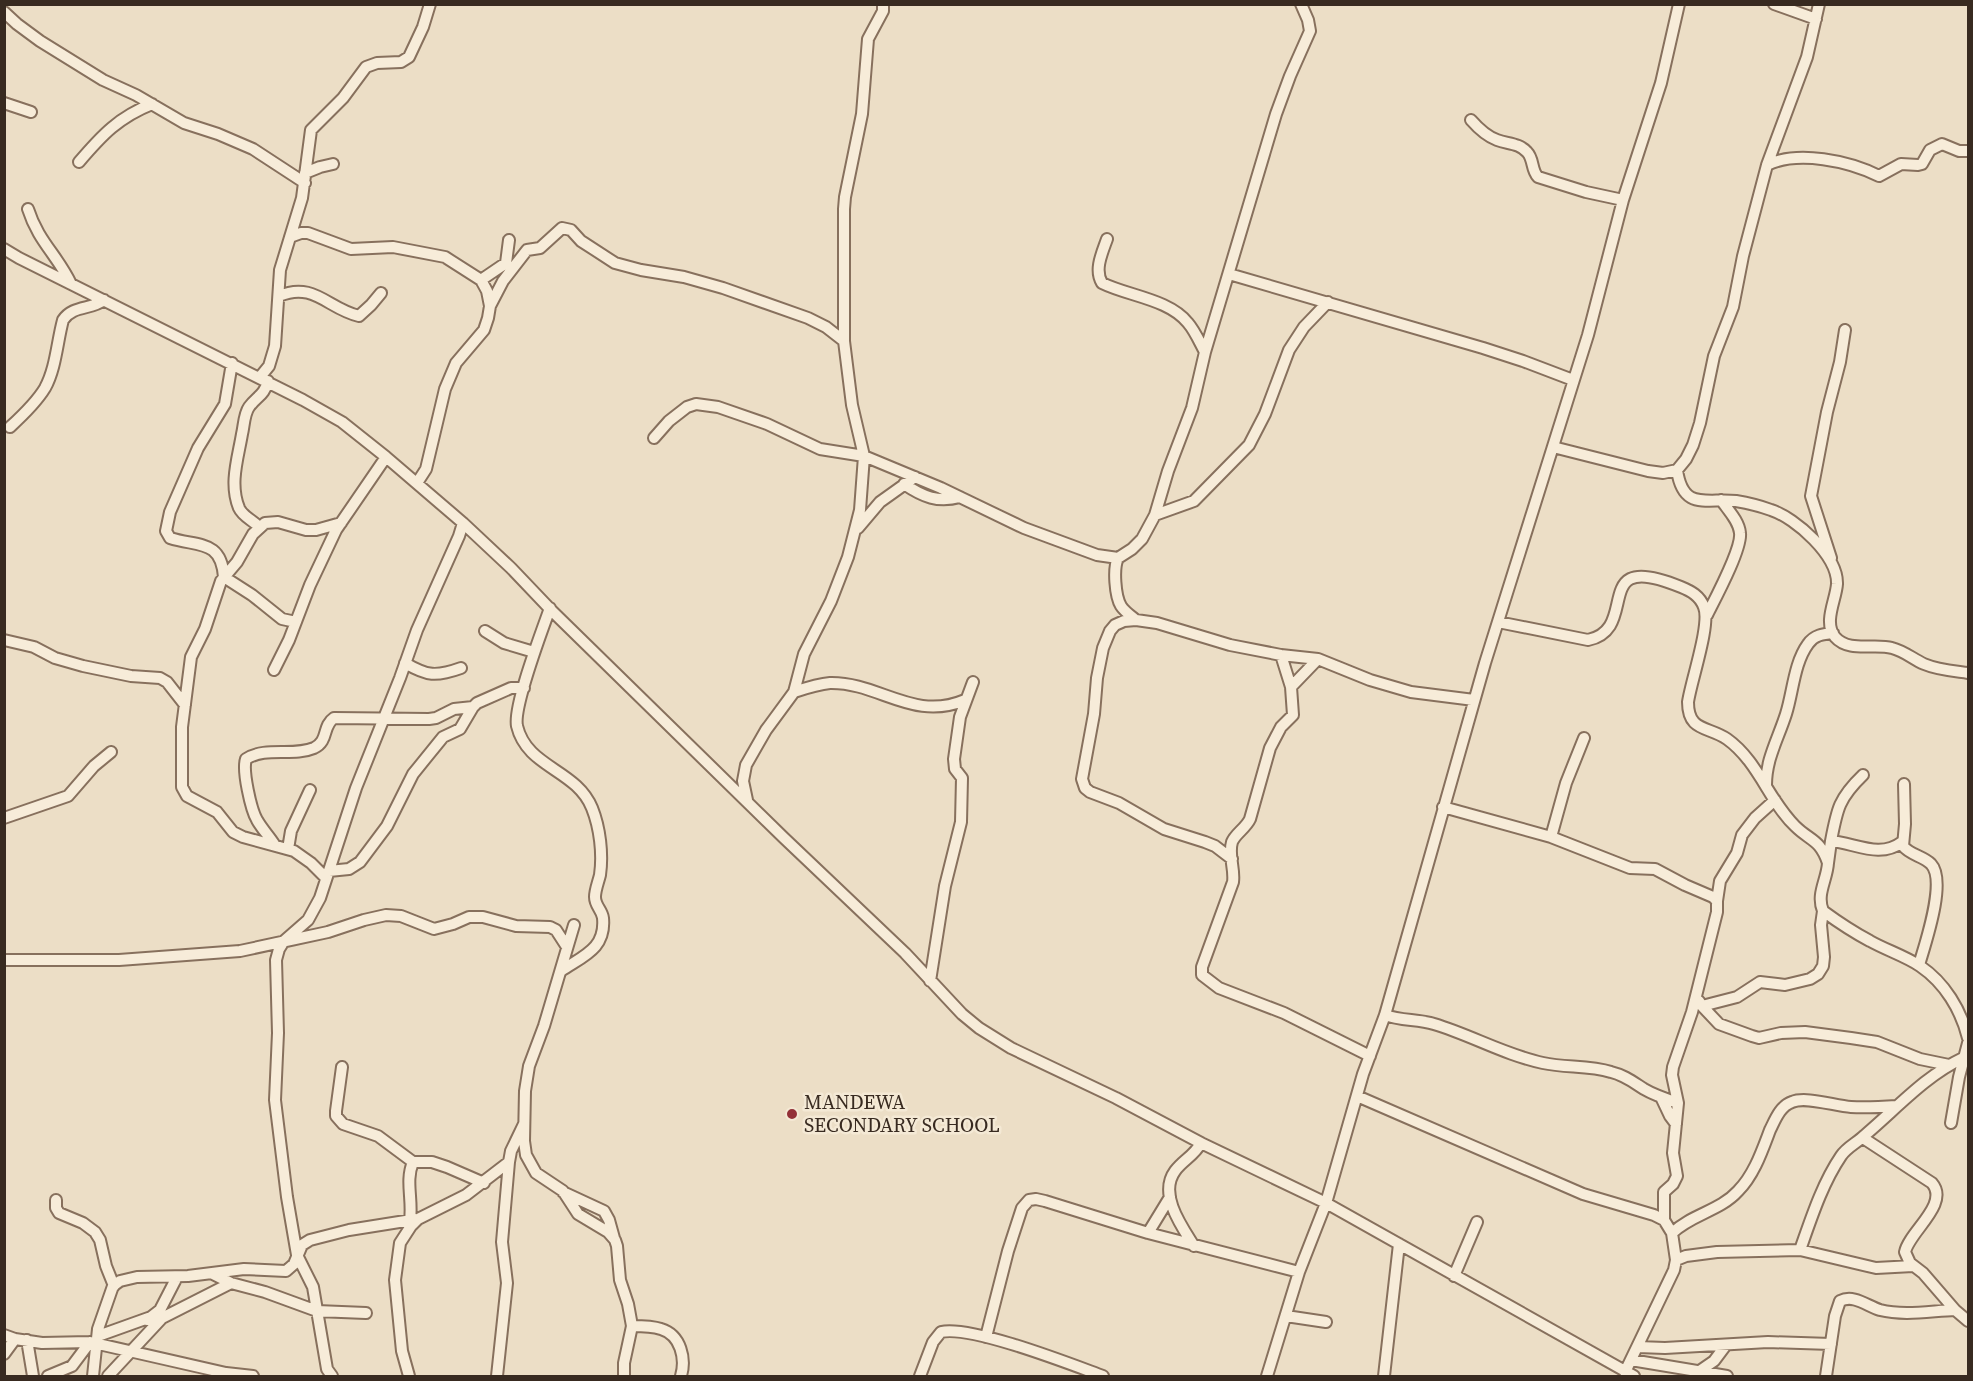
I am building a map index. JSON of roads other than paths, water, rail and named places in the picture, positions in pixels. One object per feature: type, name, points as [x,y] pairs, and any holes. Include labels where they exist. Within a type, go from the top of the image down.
[{"type":"street","points":[[259,527],[240,511],[235,488],[235,471],[246,414],[250,406],[265,391],[264,379],[275,346],[280,270],[300,207],[308,141],[313,125],[343,98],[366,67],[377,63],[401,62],[410,57],[430,4]]},
{"type":"street","points":[[748,803],[742,781],[746,765],[766,730],[794,692],[804,654],[841,578],[856,530],[862,495],[864,456],[856,429],[844,341],[845,197],[862,114],[868,39],[883,11],[883,4]]},
{"type":"street","points":[[1136,620],[1121,606],[1114,565],[1118,558],[1142,539],[1155,515],[1168,471],[1192,408],[1205,352],[1276,114],[1310,31],[1301,4]]},
{"type":"street","points":[[1267,1377],[1299,1272],[1326,1203],[1357,1096],[1385,1015],[1474,700],[1572,380],[1588,335],[1623,200],[1661,83],[1679,4]]},
{"type":"street","points":[[1774,4],[1816,19]]},
{"type":"street","points":[[1553,447],[1648,471],[1677,470],[1686,459],[1700,423],[1710,372],[1719,342],[1733,307],[1743,256],[1767,165],[1807,57],[1819,4]]},
{"type":"street","points":[[4,12],[40,41],[104,80],[136,95],[184,123],[253,149],[305,178]]},
{"type":"street","points":[[4,103],[31,112]]},
{"type":"street","points":[[80,162],[111,126],[133,112],[152,105]]},
{"type":"street","points":[[1471,120],[1489,136],[1520,146],[1532,159],[1535,174],[1538,177],[1623,200]]},
{"type":"street","points":[[1767,165],[1790,158],[1815,159],[1848,165],[1879,176],[1901,164],[1922,164],[1930,150],[1942,144],[1959,151],[1968,151]]},
{"type":"street","points":[[305,178],[320,166],[333,164]]},
{"type":"street","points":[[28,209],[35,230],[66,272],[71,284]]},
{"type":"street","points":[[490,306],[503,280],[525,252],[540,248],[559,229],[564,228],[571,230],[596,252],[615,263],[684,277],[723,288],[808,318],[826,327],[844,341]]},
{"type":"street","points":[[290,237],[308,233],[351,249],[393,247],[441,255],[455,261],[481,280],[489,296],[488,318],[484,330],[456,363],[450,376],[426,469],[417,483]]},
{"type":"street","points":[[1107,239],[1098,268],[1098,277],[1102,283],[1154,302],[1181,315],[1189,324],[1205,352]]},
{"type":"street","points":[[481,280],[506,263],[509,240]]},
{"type":"street","points":[[4,249],[264,379],[332,416],[386,456],[511,568],[839,892],[905,953],[962,1014],[993,1038],[1326,1203],[1629,1374],[1631,1360],[1670,1279],[1676,1260],[1672,1233],[1664,1220],[1664,1192],[1673,1184],[1677,1176],[1673,1153],[1678,1103],[1673,1067],[1699,1001],[1717,912],[1720,881],[1737,852],[1742,835],[1755,818],[1775,800]]},
{"type":"street","points":[[1229,274],[1522,361],[1572,380]]},
{"type":"street","points":[[279,296],[292,291],[306,292],[359,316],[381,293]]},
{"type":"street","points":[[10,427],[45,388],[63,320],[70,312],[97,306],[104,300]]},
{"type":"street","points":[[1155,515],[1194,501],[1249,445],[1257,432],[1295,338],[1328,302]]},
{"type":"street","points":[[1845,330],[1811,496],[1837,582],[1831,615],[1833,633],[1837,639],[1847,644],[1861,647],[1891,647],[1925,665],[1947,671],[1968,673]]},
{"type":"street","points":[[232,363],[225,404],[198,448],[166,525],[167,534],[170,538],[204,545],[222,560],[224,577],[282,619],[296,622]]},
{"type":"street","points":[[654,438],[669,421],[687,407],[707,404],[767,424],[820,449],[864,456],[960,497],[1024,528],[1096,555],[1118,558]]},
{"type":"street","points":[[274,670],[314,576],[341,523],[386,456]]},
{"type":"street","points":[[1677,470],[1682,488],[1692,498],[1704,502],[1721,500],[1752,504],[1782,513],[1806,532],[1833,564]]},
{"type":"street","points":[[856,530],[874,507],[915,477]]},
{"type":"street","points":[[904,484],[934,499],[960,497]]},
{"type":"street","points":[[1721,500],[1737,523],[1740,535],[1727,573],[1707,615],[1691,681],[1688,712],[1692,721],[1700,727],[1726,738],[1735,746],[1794,825],[1817,842],[1828,863]]},
{"type":"street","points":[[328,875],[303,856],[288,849],[243,837],[233,832],[217,812],[184,792],[182,728],[191,657],[206,629],[224,577],[237,562],[253,534],[267,522],[316,530],[341,523]]},
{"type":"street","points":[[332,1377],[327,1369],[313,1287],[297,1256],[275,1100],[278,1055],[276,960],[284,941],[308,920],[320,898],[356,788],[424,611],[463,523]]},
{"type":"street","points":[[1498,622],[1572,638],[1588,640],[1597,638],[1607,631],[1614,620],[1618,594],[1623,584],[1630,578],[1648,576],[1695,593],[1701,600],[1707,615]]},
{"type":"street","points":[[550,608],[524,688],[517,715],[518,730],[530,750],[548,766],[575,783],[585,794],[592,808],[599,838],[601,862],[595,898],[603,920],[601,938],[596,948],[561,970]]},
{"type":"street","points":[[1232,859],[1205,842],[1164,829],[1126,806],[1090,792],[1083,784],[1094,714],[1096,678],[1107,636],[1115,625],[1124,621],[1136,620],[1157,623],[1230,645],[1281,655],[1318,659],[1370,680],[1411,692],[1474,700]]},
{"type":"street","points":[[484,631],[504,643],[534,652]]},
{"type":"street","points":[[1766,785],[1770,753],[1786,713],[1803,651],[1810,641],[1819,635],[1833,633]]},
{"type":"street","points":[[4,640],[34,647],[55,658],[83,666],[141,678],[159,678],[167,682],[185,705]]},
{"type":"street","points":[[1281,655],[1291,687],[1293,714],[1281,727],[1270,748],[1250,819],[1232,843],[1233,882],[1202,968],[1202,975],[1219,988],[1284,1013],[1347,1042],[1370,1056]]},
{"type":"street","points":[[1291,687],[1318,659]]},
{"type":"street","points":[[405,663],[417,670],[434,675],[443,675],[461,668]]},
{"type":"street","points":[[930,981],[945,886],[961,822],[962,778],[955,769],[954,759],[960,717],[973,682]]},
{"type":"street","points":[[794,692],[830,683],[848,685],[930,708],[953,705],[965,700]]},
{"type":"street","points":[[328,875],[349,869],[360,862],[387,826],[412,774],[443,737],[460,729],[477,703],[511,688],[524,688]]},
{"type":"street","points":[[274,844],[257,820],[244,764],[246,759],[259,753],[308,750],[316,747],[325,739],[328,723],[333,718],[429,719],[454,709],[473,707]]},
{"type":"street","points":[[1551,837],[1566,783],[1584,738]]},
{"type":"street","points":[[4,818],[68,796],[100,760],[111,752]]},
{"type":"street","points":[[1699,1001],[1737,997],[1760,982],[1785,985],[1810,979],[1818,974],[1823,966],[1824,957],[1821,891],[1828,863],[1830,841],[1840,802],[1863,775]]},
{"type":"street","points":[[1830,841],[1877,851],[1891,849],[1902,842],[1905,832],[1904,784]]},
{"type":"street","points":[[288,849],[291,831],[310,790]]},
{"type":"street","points":[[1443,807],[1551,837],[1630,868],[1655,869],[1717,901]]},
{"type":"street","points":[[1902,842],[1906,850],[1930,862],[1937,879],[1919,965]]},
{"type":"street","points":[[1823,911],[1859,935],[1919,965],[1944,988],[1965,1019],[1968,1038]]},
{"type":"street","points":[[4,960],[119,960],[240,951],[328,932],[364,920],[395,915],[434,929],[475,917],[516,926],[544,926],[556,930],[567,947]]},
{"type":"street","points":[[574,925],[544,1026],[529,1066],[524,1141],[529,1162],[536,1173],[563,1191],[604,1211],[609,1220],[615,1240],[620,1280],[632,1326],[624,1363],[624,1377]]},
{"type":"street","points":[[1699,1001],[1724,1027],[1759,1038],[1781,1033],[1805,1032],[1851,1038],[1877,1042],[1920,1059],[1964,1066]]},
{"type":"street","points":[[1385,1015],[1406,1021],[1437,1024],[1497,1050],[1536,1062],[1613,1072],[1627,1077],[1644,1089],[1678,1103]]},
{"type":"street","points":[[1951,1123],[1968,1043]]},
{"type":"street","points":[[1800,1250],[1821,1197],[1841,1156],[1930,1077],[1949,1065]]},
{"type":"street","points":[[342,1067],[336,1111],[338,1120],[343,1124],[378,1136],[413,1162],[432,1162],[484,1183]]},
{"type":"street","points":[[1357,1096],[1583,1194],[1664,1220]]},
{"type":"street","points":[[1661,1097],[1676,1124]]},
{"type":"street","points":[[1672,1233],[1681,1225],[1737,1193],[1755,1165],[1777,1116],[1783,1107],[1791,1102],[1803,1100],[1853,1107],[1897,1106]]},
{"type":"street","points":[[497,1377],[507,1283],[502,1242],[509,1162],[511,1151],[524,1124]]},
{"type":"street","points":[[1863,1138],[1932,1183],[1936,1188],[1938,1193],[1930,1212],[1905,1249],[1906,1257],[1968,1321]]},
{"type":"street","points":[[1194,1246],[1174,1211],[1170,1197],[1170,1183],[1176,1169],[1196,1153],[1201,1143]]},
{"type":"street","points":[[409,1377],[402,1351],[395,1280],[400,1243],[414,1220],[408,1183],[413,1162]]},
{"type":"street","points":[[93,1377],[95,1340],[105,1305],[114,1286],[120,1281],[137,1277],[177,1277],[244,1269],[286,1271],[291,1269],[302,1245],[310,1240],[350,1230],[414,1220],[466,1195],[509,1162]]},
{"type":"street","points":[[563,1191],[578,1214],[608,1232],[615,1240]]},
{"type":"street","points":[[1148,1233],[1170,1197]]},
{"type":"street","points":[[56,1200],[59,1213],[83,1223],[99,1236],[114,1286]]},
{"type":"street","points":[[986,1338],[1008,1251],[1022,1208],[1029,1200],[1045,1201],[1194,1246],[1299,1272]]},
{"type":"street","points":[[1454,1276],[1477,1222]]},
{"type":"street","points":[[1384,1377],[1399,1244]]},
{"type":"street","points":[[1676,1260],[1686,1256],[1717,1252],[1800,1250],[1876,1268],[1913,1266]]},
{"type":"street","points":[[213,1274],[231,1283],[265,1292],[316,1311],[366,1313]]},
{"type":"street","points":[[4,1354],[10,1337],[52,1343],[95,1340],[142,1321],[160,1310],[177,1277]]},
{"type":"street","points":[[108,1377],[129,1351],[162,1318],[231,1283]]},
{"type":"street","points":[[1826,1377],[1837,1308],[1838,1304],[1845,1299],[1857,1300],[1880,1310],[1899,1313],[1955,1310]]},
{"type":"street","points":[[1286,1316],[1326,1322]]},
{"type":"street","points":[[142,1321],[162,1318]]},
{"type":"street","points":[[632,1326],[660,1328],[673,1337],[683,1356],[681,1377]]},
{"type":"street","points":[[920,1377],[933,1342],[941,1332],[951,1330],[986,1338],[1103,1377]]},
{"type":"street","points":[[27,1340],[33,1377]]},
{"type":"street","points":[[95,1340],[129,1351],[253,1377]]},
{"type":"street","points":[[48,1377],[72,1366],[95,1340]]},
{"type":"street","points":[[1638,1347],[1665,1348],[1768,1342],[1831,1344]]},
{"type":"street","points":[[1693,1373],[1714,1360],[1726,1345]]},
{"type":"street","points":[[1631,1360],[1693,1373],[1727,1377]]},
{"type":"place","name":"MANDEWA SECONDARY SCHOOL","points":[[792,1114]]}]
